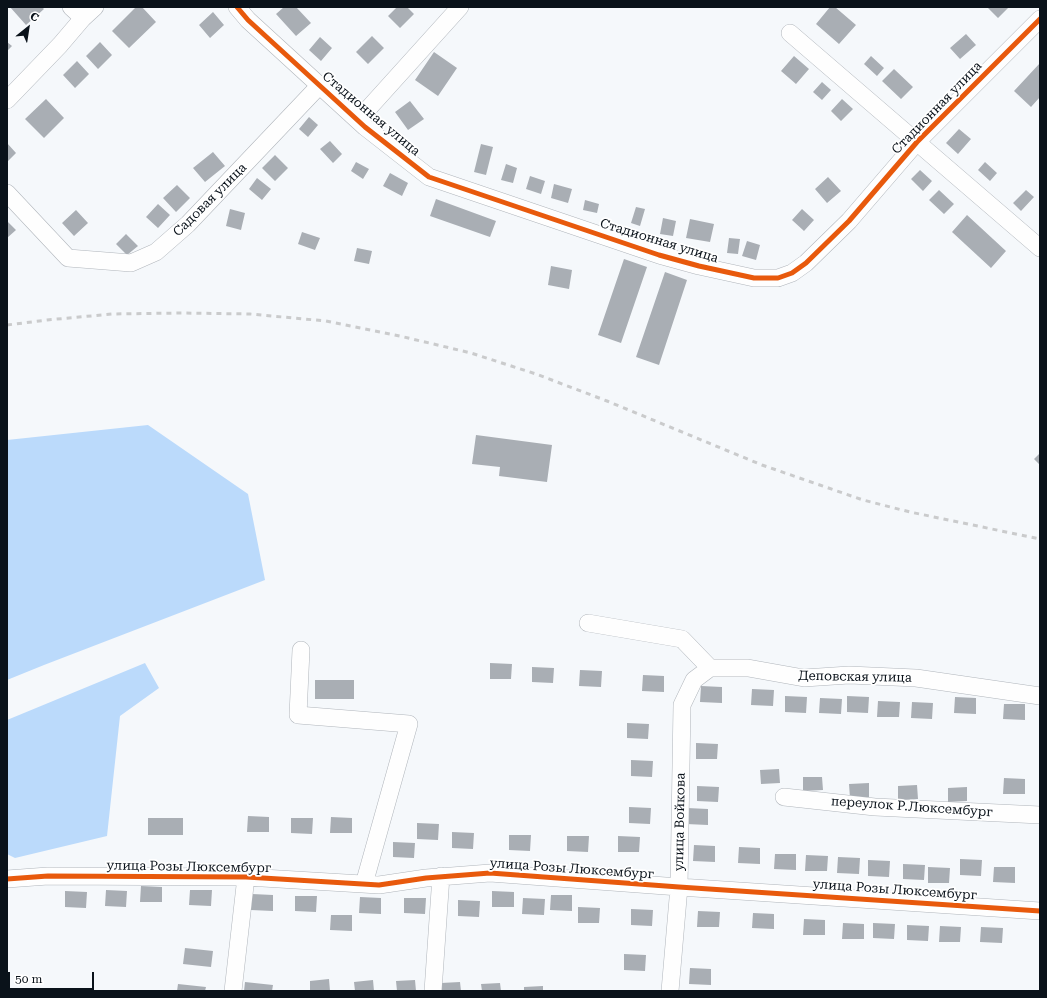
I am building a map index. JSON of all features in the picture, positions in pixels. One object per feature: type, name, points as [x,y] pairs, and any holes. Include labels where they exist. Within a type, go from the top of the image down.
[{"type":"street","name":"Стадионная улица","points":[[238,7],[248,20],[358,120],[430,177],[659,255],[699,266],[754,278],[778,278],[792,273],[806,263],[849,221],[917,142],[1040,19]]},
{"type":"street","points":[[358,120],[460,7]]},
{"type":"street","points":[[7,100],[60,45],[83,11]]},
{"type":"street","points":[[790,33],[1040,248]]},
{"type":"street","name":"Садовая улица","points":[[7,193],[68,258],[131,263],[156,252],[188,224],[320,85]]},
{"type":"street","points":[[588,622],[682,639],[710,668]]},
{"type":"street","points":[[301,650],[298,715],[409,724],[364,884]]},
{"type":"street","name":"улица Войкова","points":[[670,991],[679,887],[682,705],[694,680],[710,668]]},
{"type":"street","name":"Деповская улица","points":[[710,668],[748,668],[804,678],[848,676],[916,678],[1040,696]]},
{"type":"street","name":"переулок Р.Люксембург","points":[[784,797],[870,807],[1040,815]]},
{"type":"street","name":"улица Розы Люксембург","points":[[7,879],[48,876],[246,877],[379,885],[441,876],[490,873],[1040,911]]},
{"type":"street","points":[[433,991],[441,876]]},
{"type":"street","points":[[233,991],[246,877]]},
{"type":"shaded area","points":[[148,425],[248,494],[265,580],[7,680],[7,440]]},
{"type":"shaded area","points":[[145,663],[159,688],[120,716],[107,836],[15,858],[7,854],[7,720]]},
{"type":"building","points":[[10,7],[42,7],[44,9],[26,25]]},
{"type":"building","points":[[136,7],[142,7],[156,22],[129,48],[112,31]]},
{"type":"building","points":[[284,7],[296,7],[311,23],[296,36],[276,14]]},
{"type":"building","points":[[397,7],[407,7],[414,14],[400,28],[388,16]]},
{"type":"building","points":[[830,7],[835,7],[856,25],[839,44],[816,24]]},
{"type":"building","points":[[1009,7],[998,18],[988,8]]},
{"type":"building","points":[[213,12],[224,25],[210,38],[199,25]]},
{"type":"building","points":[[966,34],[976,45],[960,59],[950,48]]},
{"type":"building","points":[[372,36],[384,48],[368,64],[356,52]]},
{"type":"building","points":[[320,37],[332,48],[321,61],[309,50]]},
{"type":"building","points":[[7,42],[12,46],[7,51]]},
{"type":"building","points":[[100,42],[112,55],[98,69],[86,56]]},
{"type":"building","points":[[434,52],[457,68],[438,96],[415,80]]},
{"type":"building","points":[[794,56],[809,69],[796,84],[781,71]]},
{"type":"building","points":[[871,56],[884,68],[877,76],[864,64]]},
{"type":"building","points":[[77,61],[89,74],[75,88],[63,75]]},
{"type":"building","points":[[1040,63],[1040,97],[1031,107],[1014,91]]},
{"type":"building","points":[[894,69],[913,87],[901,99],[882,81]]},
{"type":"building","points":[[822,82],[831,90],[822,100],[813,92]]},
{"type":"building","points":[[46,99],[64,118],[44,138],[25,119]]},
{"type":"building","points":[[842,99],[853,109],[841,121],[831,111]]},
{"type":"building","points":[[410,101],[424,119],[408,130],[395,112]]},
{"type":"building","points":[[309,117],[318,125],[308,137],[299,129]]},
{"type":"building","points":[[959,129],[971,139],[958,154],[946,143]]},
{"type":"building","points":[[330,141],[342,154],[333,163],[320,149]]},
{"type":"building","points":[[7,143],[16,153],[7,162]]},
{"type":"building","points":[[481,144],[493,147],[486,175],[474,172]]},
{"type":"building","points":[[213,152],[225,166],[205,182],[193,168]]},
{"type":"building","points":[[275,155],[288,168],[275,181],[262,168]]},
{"type":"building","points":[[356,162],[369,169],[363,179],[351,171]]},
{"type":"building","points":[[985,162],[997,173],[990,181],[978,170]]},
{"type":"building","points":[[506,164],[517,168],[513,183],[501,180]]},
{"type":"building","points":[[920,170],[932,181],[923,191],[911,179]]},
{"type":"building","points":[[390,173],[408,183],[402,196],[383,186]]},
{"type":"building","points":[[530,176],[545,181],[541,194],[526,189]]},
{"type":"building","points":[[828,177],[841,191],[827,203],[815,189]]},
{"type":"building","points":[[257,178],[271,189],[262,200],[249,189]]},
{"type":"building","points":[[554,184],[572,189],[568,203],[551,198]]},
{"type":"building","points":[[177,185],[190,198],[176,212],[163,198]]},
{"type":"building","points":[[939,190],[954,204],[944,214],[929,200]]},
{"type":"building","points":[[1026,190],[1034,197],[1021,211],[1013,203]]},
{"type":"building","points":[[436,199],[496,221],[490,237],[430,216]]},
{"type":"building","points":[[585,200],[599,204],[597,213],[583,210]]},
{"type":"building","points":[[158,204],[170,215],[158,228],[146,217]]},
{"type":"building","points":[[636,207],[645,209],[640,226],[631,223]]},
{"type":"building","points":[[230,209],[245,213],[241,230],[226,226]]},
{"type":"building","points":[[802,209],[814,220],[804,231],[792,220]]},
{"type":"building","points":[[76,210],[88,223],[74,236],[62,223]]},
{"type":"building","points":[[967,215],[1006,251],[991,268],[952,232]]},
{"type":"building","points":[[663,218],[676,221],[673,236],[660,234]]},
{"type":"building","points":[[690,219],[714,224],[710,242],[686,238]]},
{"type":"building","points":[[7,221],[16,230],[7,238]]},
{"type":"building","points":[[302,232],[320,238],[315,250],[298,244]]},
{"type":"building","points":[[126,234],[138,246],[127,255],[116,244]]},
{"type":"building","points":[[729,238],[740,239],[738,254],[727,253]]},
{"type":"building","points":[[747,241],[760,245],[756,260],[742,256]]},
{"type":"building","points":[[357,248],[372,251],[369,264],[354,261]]},
{"type":"building","points":[[624,259],[647,267],[621,343],[598,335]]},
{"type":"building","points":[[551,266],[572,270],[569,289],[548,285]]},
{"type":"building","points":[[665,272],[687,280],[659,365],[636,357]]},
{"type":"building","points":[[476,435],[552,445],[547,482],[499,476],[500,467],[472,464]]},
{"type":"building","points":[[1040,453],[1040,465],[1034,459]]},
{"type":"building","points":[[490,663],[512,664],[511,679],[490,679]]},
{"type":"building","points":[[532,667],[554,668],[553,683],[532,682]]},
{"type":"building","points":[[580,670],[602,671],[601,687],[579,686]]},
{"type":"building","points":[[643,675],[664,676],[664,692],[642,691]]},
{"type":"building","points":[[315,680],[354,680],[354,699],[315,699]]},
{"type":"building","points":[[701,686],[722,687],[722,703],[700,702]]},
{"type":"building","points":[[752,689],[774,690],[773,706],[751,705]]},
{"type":"building","points":[[785,696],[807,697],[806,713],[785,712]]},
{"type":"building","points":[[847,696],[869,697],[868,713],[847,712]]},
{"type":"building","points":[[955,697],[976,698],[976,714],[954,713]]},
{"type":"building","points":[[820,698],[842,699],[841,714],[819,713]]},
{"type":"building","points":[[878,701],[900,702],[899,717],[877,717]]},
{"type":"building","points":[[912,702],[933,703],[932,719],[911,718]]},
{"type":"building","points":[[1004,704],[1025,704],[1025,720],[1003,719]]},
{"type":"building","points":[[627,723],[649,724],[648,739],[627,738]]},
{"type":"building","points":[[696,743],[718,744],[717,759],[696,759]]},
{"type":"building","points":[[631,760],[653,761],[652,777],[631,776]]},
{"type":"building","points":[[779,769],[780,783],[761,784],[760,770]]},
{"type":"building","points":[[803,777],[822,777],[823,790],[803,791]]},
{"type":"building","points":[[1004,778],[1025,779],[1025,794],[1003,794]]},
{"type":"building","points":[[869,783],[869,797],[850,798],[849,784]]},
{"type":"building","points":[[917,785],[918,799],[898,800],[898,786]]},
{"type":"building","points":[[697,786],[719,787],[718,802],[697,801]]},
{"type":"building","points":[[967,787],[967,801],[948,802],[948,788]]},
{"type":"building","points":[[629,807],[651,808],[650,824],[629,823]]},
{"type":"building","points":[[687,808],[708,809],[708,825],[686,824]]},
{"type":"building","points":[[248,816],[269,817],[269,832],[247,832]]},
{"type":"building","points":[[331,817],[352,818],[352,833],[330,833]]},
{"type":"building","points":[[148,818],[183,818],[183,835],[148,835]]},
{"type":"building","points":[[291,818],[313,818],[312,834],[291,833]]},
{"type":"building","points":[[417,823],[439,824],[438,840],[417,839]]},
{"type":"building","points":[[452,832],[474,833],[473,849],[452,848]]},
{"type":"building","points":[[509,835],[531,835],[530,851],[509,850]]},
{"type":"building","points":[[567,836],[589,836],[588,852],[567,851]]},
{"type":"building","points":[[618,836],[640,837],[639,852],[618,852]]},
{"type":"building","points":[[393,842],[415,843],[414,858],[393,857]]},
{"type":"building","points":[[694,845],[715,846],[715,862],[693,861]]},
{"type":"building","points":[[739,847],[760,848],[760,864],[738,863]]},
{"type":"building","points":[[775,854],[796,854],[796,870],[774,869]]},
{"type":"building","points":[[806,855],[828,856],[827,871],[805,871]]},
{"type":"building","points":[[838,857],[860,858],[859,874],[837,873]]},
{"type":"building","points":[[960,859],[982,860],[981,876],[960,875]]},
{"type":"building","points":[[868,860],[890,861],[889,877],[868,876]]},
{"type":"building","points":[[903,864],[925,865],[924,880],[903,879]]},
{"type":"building","points":[[928,867],[950,868],[949,883],[928,883]]},
{"type":"building","points":[[994,867],[1015,867],[1015,883],[993,882]]},
{"type":"building","points":[[141,886],[162,887],[162,902],[140,902]]},
{"type":"building","points":[[106,890],[127,891],[126,907],[105,906]]},
{"type":"building","points":[[190,890],[212,890],[211,906],[189,905]]},
{"type":"building","points":[[65,891],[87,892],[86,908],[65,907]]},
{"type":"building","points":[[492,891],[514,892],[514,907],[492,907]]},
{"type":"building","points":[[252,894],[273,895],[273,911],[251,910]]},
{"type":"building","points":[[551,895],[572,895],[572,911],[550,910]]},
{"type":"building","points":[[295,896],[317,896],[316,912],[295,911]]},
{"type":"building","points":[[360,897],[381,898],[381,914],[359,913]]},
{"type":"building","points":[[404,898],[426,898],[425,914],[404,913]]},
{"type":"building","points":[[523,898],[545,899],[544,915],[522,914]]},
{"type":"building","points":[[458,900],[480,901],[479,917],[458,916]]},
{"type":"building","points":[[578,907],[600,908],[599,923],[578,923]]},
{"type":"building","points":[[631,909],[653,910],[652,926],[631,925]]},
{"type":"building","points":[[698,911],[720,912],[719,927],[697,927]]},
{"type":"building","points":[[753,913],[774,914],[774,929],[752,928]]},
{"type":"building","points":[[331,915],[352,915],[352,931],[330,930]]},
{"type":"building","points":[[804,919],[825,920],[825,935],[803,935]]},
{"type":"building","points":[[843,923],[864,924],[864,939],[842,939]]},
{"type":"building","points":[[873,923],[895,924],[894,939],[873,938]]},
{"type":"building","points":[[907,925],[929,926],[928,941],[907,940]]},
{"type":"building","points":[[940,926],[961,927],[960,942],[939,942]]},
{"type":"building","points":[[981,927],[1003,928],[1002,943],[980,942]]},
{"type":"building","points":[[185,948],[213,951],[211,967],[183,964]]},
{"type":"building","points":[[624,954],[646,955],[645,971],[624,970]]},
{"type":"building","points":[[690,968],[711,969],[711,985],[689,984]]},
{"type":"building","points":[[329,979],[330,991],[310,991],[310,981]]},
{"type":"building","points":[[373,980],[374,991],[355,991],[354,982]]},
{"type":"building","points":[[415,980],[416,991],[397,991],[396,981]]},
{"type":"building","points":[[245,982],[273,985],[272,991],[244,991]]},
{"type":"building","points":[[460,982],[461,991],[441,991],[441,983]]},
{"type":"building","points":[[500,983],[501,991],[482,991],[481,984]]},
{"type":"building","points":[[178,984],[206,987],[205,991],[177,991]]},
{"type":"building","points":[[543,986],[543,991],[524,991],[524,987]]},
{"type":"railway","points":[[7,325],[112,314],[250,314],[326,321],[404,337],[471,353],[536,374],[607,401],[762,465],[863,500],[910,512],[1040,539]]},
{"type":"cycle path","points":[[237,7],[248,20],[365,127],[429,177],[659,255],[699,266],[754,278],[778,278],[792,273],[806,263],[849,221],[917,142],[1040,19]]},
{"type":"cycle path","points":[[7,879],[48,876],[246,877],[379,885],[426,878],[490,873],[1040,911]]}]
